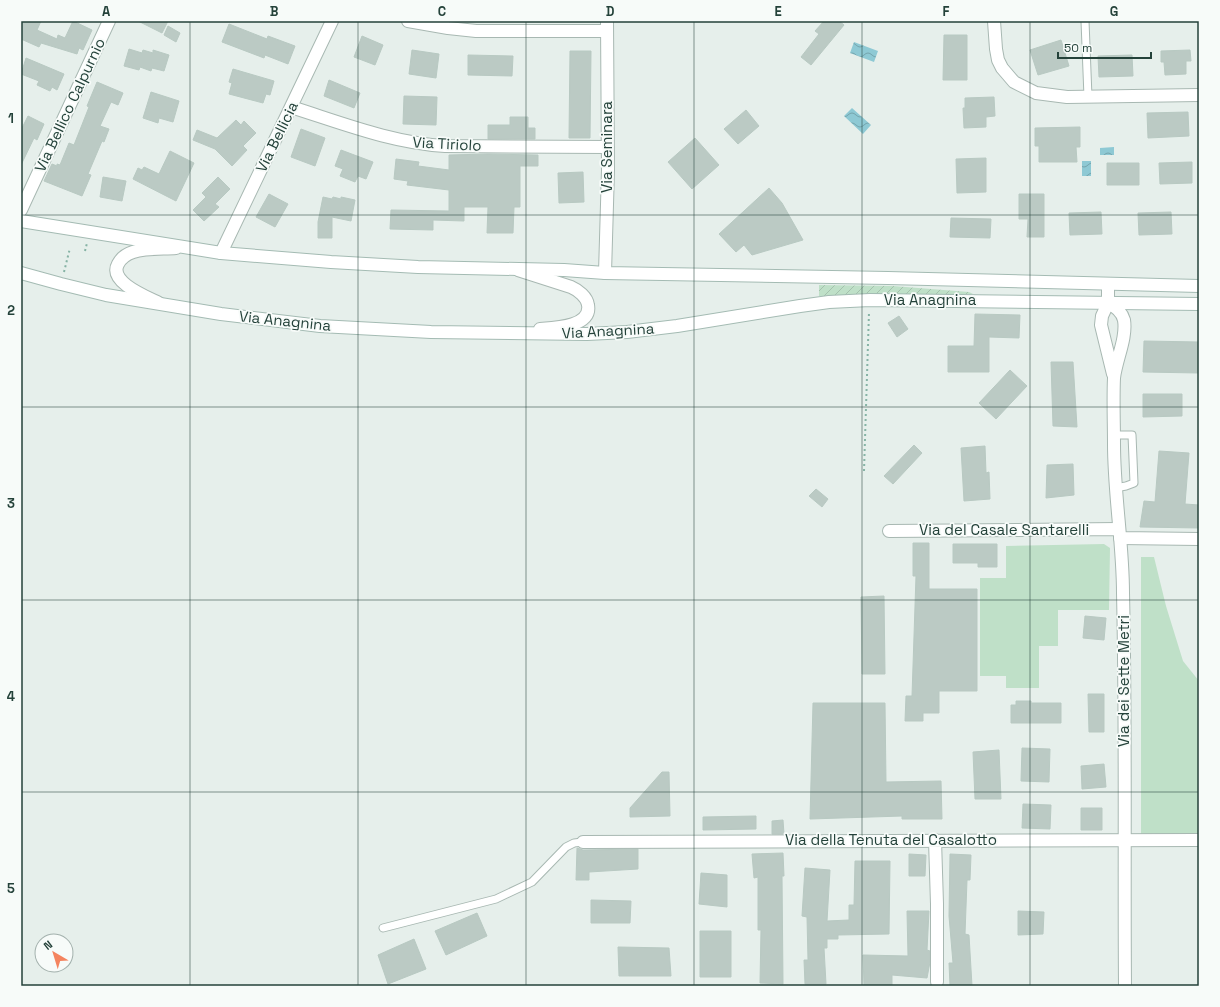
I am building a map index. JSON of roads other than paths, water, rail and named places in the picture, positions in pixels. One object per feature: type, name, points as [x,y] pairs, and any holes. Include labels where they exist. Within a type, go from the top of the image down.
[{"type":"street","name":"Via Bellico Calpurnio","points":[[21,210],[109,21]]},
{"type":"street","name":"Via Bellicia","points":[[221,253],[332,21]]},
{"type":"street","points":[[408,21],[476,31],[607,26]]},
{"type":"street","points":[[994,21],[995,45],[998,60],[1004,72],[1014,82],[1030,91],[1045,95],[1067,97],[1199,95]]},
{"type":"street","name":"Via Seminara","points":[[605,273],[608,147],[607,26]]},
{"type":"street","name":"Via Tiriolo","points":[[291,106],[388,138],[426,144],[608,147]]},
{"type":"street","name":"Via Anagnina","points":[[21,221],[221,253],[331,262],[564,270],[605,273],[1199,286]]},
{"type":"street","points":[[165,305],[125,284],[119,277],[117,267],[124,257],[133,252],[186,247]]},
{"type":"street","points":[[485,333],[563,326],[581,320],[587,314],[588,308],[586,300],[575,289],[513,269]]},
{"type":"street","name":"Via Anagnina","points":[[21,273],[106,295],[229,315],[320,326],[432,332],[587,334],[627,332],[677,326],[828,302],[870,300],[1199,304]]},
{"type":"street","points":[[1108,284],[1108,303]]},
{"type":"street","name":"Via dei Sette Metri","points":[[1114,377],[1101,325],[1102,316],[1108,303],[1118,309],[1121,313],[1124,326],[1114,377],[1114,435],[1115,488],[1120,534],[1124,599],[1125,986]]},
{"type":"street","name":"Via del Casale Santarelli","points":[[889,530],[1120,534],[1199,539]]},
{"type":"street","name":"Via della Tenuta del Casalotto","points":[[583,842],[1124,839],[1199,840]]},
{"type":"street","points":[[935,840],[937,982]]},
{"type":"lane","points":[[1086,21],[1088,97]]},
{"type":"lane","points":[[1114,435],[1132,436],[1134,444],[1134,483],[1115,488]]},
{"type":"lane","points":[[383,928],[496,899],[532,882],[566,848],[574,843],[583,842]]},
{"type":"water","points":[[854,42],[878,51],[874,62],[850,53]]},
{"type":"water","points":[[852,108],[871,125],[863,134],[844,116]]},
{"type":"water","points":[[1114,147],[1114,155],[1100,155],[1100,148]]},
{"type":"water","points":[[1082,161],[1091,161],[1091,176],[1082,176]]}]
